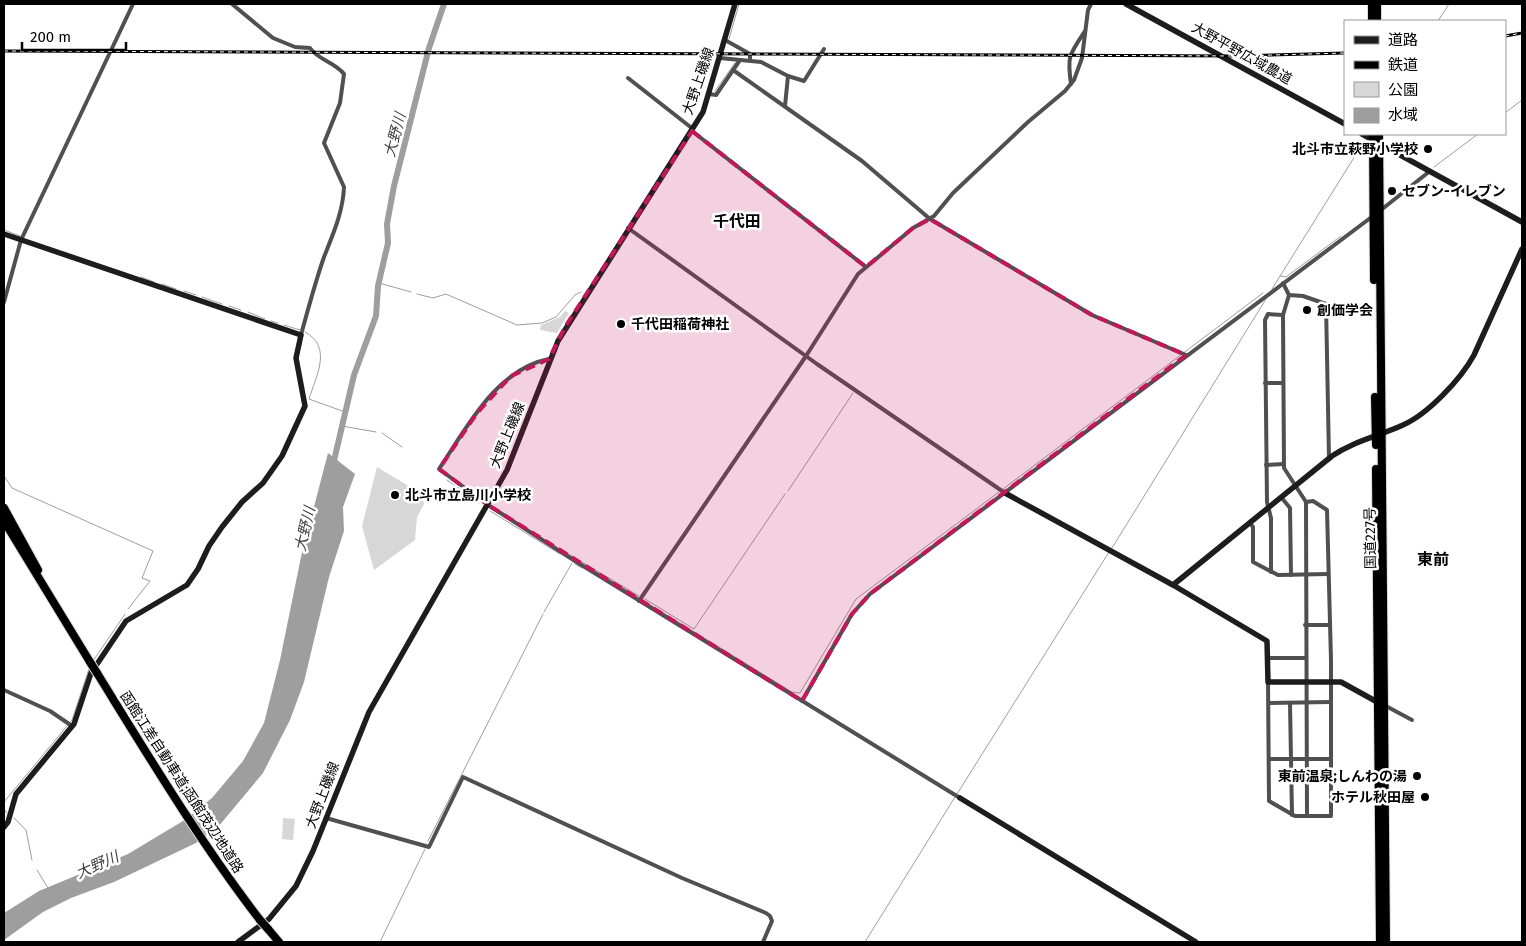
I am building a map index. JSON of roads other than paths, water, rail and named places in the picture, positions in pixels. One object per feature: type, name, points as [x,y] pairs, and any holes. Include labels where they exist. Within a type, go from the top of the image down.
[{"type":"highway","points":[[1372,4],[1372,20]]},
{"type":"highway","points":[[1377,4],[1378,20]]},
{"type":"highway","name":"国道227号","points":[[1376,138],[1381,704],[1380,942]]},
{"type":"highway","name":"函館江差自動車道;函館茂辺地道路","points":[[4,508],[71,631]]},
{"type":"highway","name":"函館江差自動車道;函館茂辺地道路","points":[[4,521],[167,787],[219,866],[279,942]]},
{"type":"highway","name":"国道227号","points":[[1381,704],[1386,942]]},
{"type":"street","points":[[4,302],[21,240],[133,4]]},
{"type":"street","points":[[4,827],[8,822],[16,794],[70,724],[91,674],[126,621],[187,585],[222,527],[242,502],[263,483],[282,456],[304,406],[296,358],[311,298],[337,223],[344,194],[344,187],[324,143],[340,102],[344,74],[315,57],[310,48],[295,46],[273,38],[232,4]]},
{"type":"street","name":"大野上磯線","points":[[238,942],[269,919],[286,900],[307,865],[356,741],[378,694],[488,506],[518,445],[549,360],[565,327],[693,130],[709,94],[736,4]]},
{"type":"street","points":[[639,601],[806,356],[855,279],[866,267],[913,228],[930,219],[953,192],[1071,84],[1079,69],[1088,10],[1091,4]]},
{"type":"street","name":"大野平野広域農道","points":[[1126,4],[1344,123]]},
{"type":"street","points":[[1071,84],[1068,61],[1085,30]]},
{"type":"street","points":[[725,40],[750,54],[750,60]]},
{"type":"street","points":[[720,58],[750,60],[769,65],[788,76],[804,81],[824,49]]},
{"type":"street","points":[[709,94],[716,95],[740,60]]},
{"type":"street","points":[[733,70],[785,106],[797,118],[862,161],[930,219],[1092,315],[1184,354]]},
{"type":"street","points":[[785,106],[788,76]]},
{"type":"street","points":[[628,78],[866,267]]},
{"type":"street","points":[[1376,138],[1430,171],[1522,222]]},
{"type":"street","points":[[802,701],[852,614],[862,601],[1184,354],[1283,283],[1430,171]]},
{"type":"street","points":[[628,228],[806,356],[1005,493],[1173,585],[1267,640],[1269,802],[1292,815],[1331,816],[1328,510],[1313,502],[1306,502]]},
{"type":"street","points":[[4,234],[301,335]]},
{"type":"street","points":[[1173,585],[1329,459],[1345,448],[1402,426],[1416,418],[1465,371],[1522,249]]},
{"type":"street","points":[[1283,283],[1289,295],[1283,315],[1284,468],[1306,502],[1307,816]]},
{"type":"street","points":[[1289,295],[1303,296],[1326,304],[1329,459]]},
{"type":"street","points":[[1271,572],[1271,518],[1267,509],[1265,320],[1268,314],[1283,315]]},
{"type":"street","points":[[549,360],[516,373],[505,382],[478,412],[439,470],[488,506],[639,601],[1196,942]]},
{"type":"street","points":[[1265,383],[1283,383]]},
{"type":"street","points":[[1266,465],[1284,464]]},
{"type":"street","points":[[1282,497],[1290,508],[1291,575]]},
{"type":"street","points":[[1250,523],[1253,527],[1253,562],[1278,575],[1328,574]]},
{"type":"street","points":[[1305,625],[1330,625]]},
{"type":"street","points":[[1268,658],[1306,658]]},
{"type":"street","points":[[1268,682],[1341,682],[1412,720]]},
{"type":"street","points":[[4,690],[70,724]]},
{"type":"street","points":[[1269,703],[1330,702]]},
{"type":"street","points":[[1290,703],[1292,815]]},
{"type":"street","points":[[1269,759],[1330,759]]},
{"type":"street","points":[[326,818],[429,847],[463,777],[682,878],[766,913],[772,921],[763,942]]},
{"type":"water","points":[[328,453],[355,474],[343,507],[344,531],[329,577],[304,682],[290,720],[263,773],[218,827],[196,843],[114,882],[71,898],[43,912],[4,940],[4,913],[39,891],[128,854],[183,821],[212,798],[243,761],[264,723],[280,660],[301,557]]},
{"type":"waterway","name":"大野川","points":[[333,465],[354,375],[376,316],[378,286],[388,243],[387,224],[394,186],[429,48],[444,4]]},
{"type":"waterway","points":[[729,39],[739,4]]},
{"type":"waterway","points":[[1439,20],[1449,4]]},
{"type":"waterway","points":[[715,91],[735,63]]},
{"type":"waterway","points":[[1506,112],[1522,100]]},
{"type":"waterway","points":[[1434,167],[1477,135]]},
{"type":"waterway","points":[[1272,289],[1365,140]]},
{"type":"waterway","points":[[4,230],[20,236]]},
{"type":"waterway","points":[[1280,276],[1286,277],[1341,236]]},
{"type":"waterway","points":[[141,277],[154,282]]},
{"type":"waterway","points":[[379,283],[411,292]]},
{"type":"waterway","points":[[162,284],[176,289]]},
{"type":"waterway","points":[[184,291],[196,295]]},
{"type":"waterway","points":[[417,294],[433,298],[446,294],[517,325],[542,323],[556,317],[575,295],[581,292]]},
{"type":"waterway","points":[[1003,489],[1263,293]]},
{"type":"waterway","points":[[202,297],[222,304]]},
{"type":"waterway","points":[[1112,548],[1266,299]]},
{"type":"waterway","points":[[229,306],[241,310]]},
{"type":"waterway","points":[[248,312],[265,319]]},
{"type":"waterway","points":[[271,321],[278,323]]},
{"type":"waterway","points":[[284,325],[300,330]]},
{"type":"waterway","points":[[305,332],[313,338],[320,354],[318,372],[309,399],[345,412]]},
{"type":"waterway","points":[[788,491],[853,393]]},
{"type":"waterway","points":[[342,426],[376,432]]},
{"type":"waterway","points":[[382,433],[402,447]]},
{"type":"waterway","points":[[4,476],[12,488],[153,551],[142,578],[150,581],[128,609]]},
{"type":"waterway","points":[[447,480],[479,503]]},
{"type":"waterway","points":[[644,601],[792,692],[800,693],[856,599],[999,492]]},
{"type":"waterway","points":[[645,599],[694,629],[785,494]]},
{"type":"waterway","points":[[490,511],[560,554]]},
{"type":"waterway","points":[[565,552],[639,596]]},
{"type":"waterway","points":[[957,794],[1109,552]]},
{"type":"waterway","points":[[544,612],[572,563]]},
{"type":"waterway","points":[[575,564],[582,568]]},
{"type":"waterway","points":[[587,566],[638,597]]},
{"type":"waterway","points":[[93,661],[125,614]]},
{"type":"waterway","points":[[428,841],[543,614]]},
{"type":"waterway","points":[[4,802],[72,720],[90,666]]},
{"type":"waterway","points":[[865,942],[955,797]]},
{"type":"waterway","points":[[4,809],[7,813]]},
{"type":"waterway","points":[[14,818],[26,830],[32,860]]},
{"type":"waterway","points":[[380,942],[425,849]]},
{"type":"waterway","points":[[37,870],[48,888]]},
{"type":"railway","points":[[1506,36],[1522,33]]},
{"type":"railway","points":[[4,51],[1237,56],[1344,53]]},
{"type":"place","name":"北斗市立萩野小学校","points":[[1428,149]]},
{"type":"place","name":"セブン-イレブン","points":[[1392,191]]},
{"type":"place","name":"創価学会","points":[[1307,310]]},
{"type":"place","name":"千代田稲荷神社","points":[[621,324]]},
{"type":"place","name":"北斗市立島川小学校","points":[[395,495]]},
{"type":"place","name":"東前温泉;しんわの湯","points":[[1417,776]]},
{"type":"place","name":"ホテル秋田屋","points":[[1425,797]]},
{"type":"district","name":"千代田","points":[[737,221]]},
{"type":"district","name":"東前","points":[[1433,559]]}]
